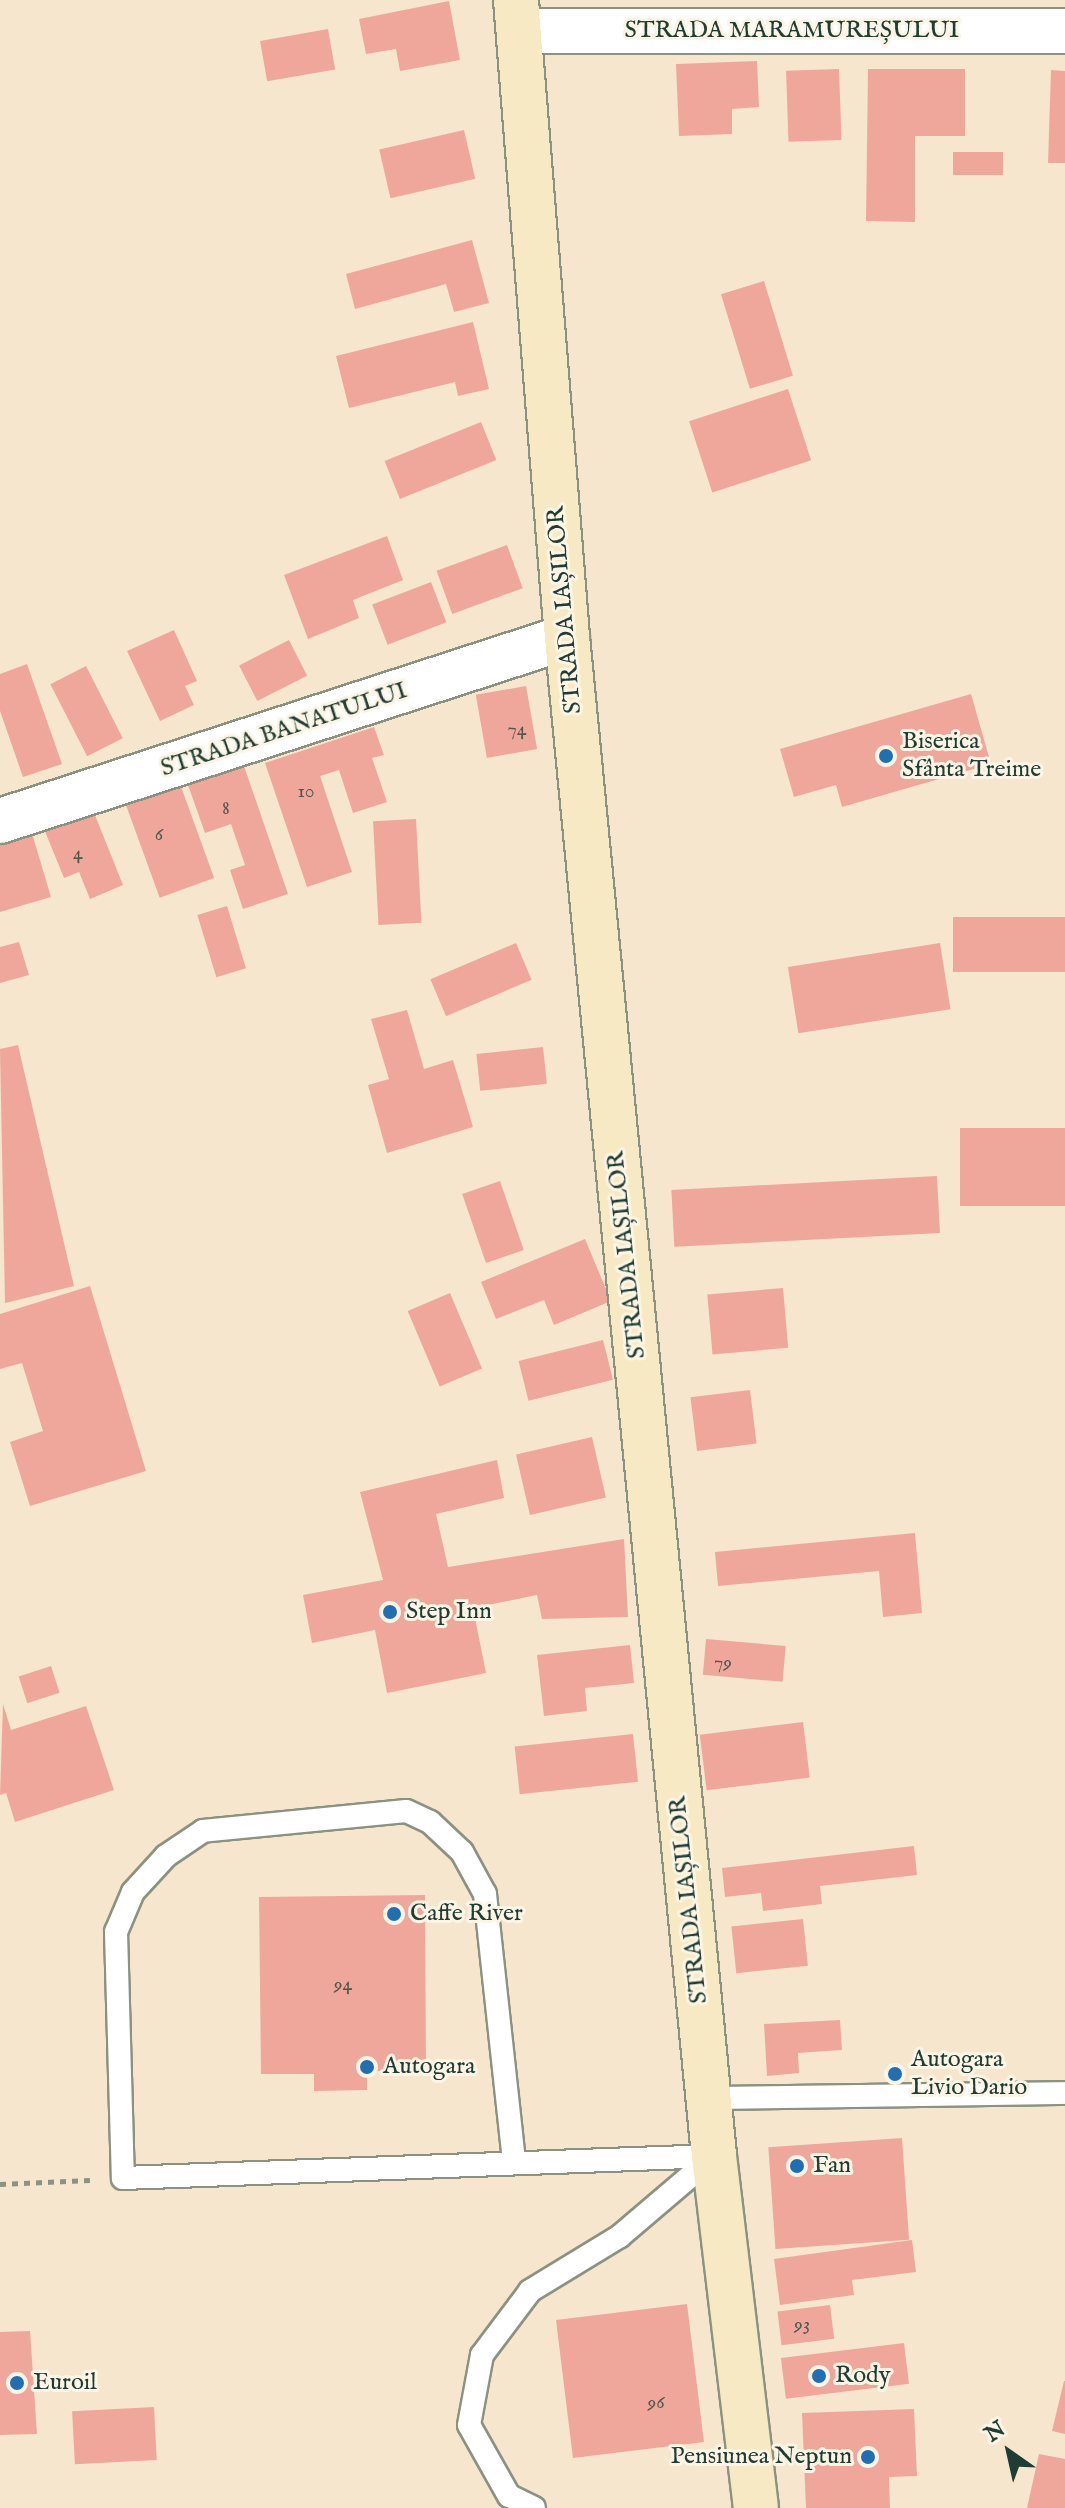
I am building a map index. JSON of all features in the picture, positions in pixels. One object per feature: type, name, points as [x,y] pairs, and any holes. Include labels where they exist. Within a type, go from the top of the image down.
[{"type":"street","name":"STRADA MARAMUREȘULUI","points":[[518,15],[1065,31]]},
{"type":"street","name":"STRADA IAȘILOR","points":[[518,15],[567,637],[714,2156],[756,2508]]},
{"type":"street","name":"STRADA BANATULUI","points":[[0,821],[567,637]]},
{"type":"lane","points":[[514,2161],[485,1894],[462,1852],[406,1811],[203,1831],[133,1892],[116,1932],[123,2178],[514,2161],[714,2156]]},
{"type":"lane","points":[[709,2098],[1065,2093]]},
{"type":"lane","points":[[534,2508],[509,2496],[469,2425],[482,2355],[530,2291],[620,2236],[714,2156]]},
{"type":"path","points":[[0,2184],[123,2178]]},
{"type":"building","points":[[449,1],[460,60],[400,71],[396,49],[366,54],[359,19]]},
{"type":"building","points":[[328,29],[335,69],[267,81],[260,41]]},
{"type":"building","points":[[757,61],[759,107],[732,109],[732,134],[679,136],[676,64]]},
{"type":"building","points":[[839,69],[841,140],[789,142],[786,71]]},
{"type":"building","points":[[868,69],[965,69],[965,136],[915,136],[915,222],[866,221]]},
{"type":"building","points":[[1051,70],[1065,71],[1065,163],[1048,163]]},
{"type":"building","points":[[464,130],[475,179],[390,198],[379,150]]},
{"type":"building","points":[[953,152],[1003,152],[1003,175],[953,175]]},
{"type":"building","points":[[472,240],[489,303],[454,312],[446,284],[355,309],[346,274]]},
{"type":"building","points":[[764,281],[793,376],[750,389],[721,294]]},
{"type":"building","points":[[473,322],[489,389],[458,396],[455,382],[349,408],[336,356]]},
{"type":"building","points":[[788,389],[811,460],[712,492],[689,421]]},
{"type":"building","points":[[481,422],[496,460],[400,499],[385,461]]},
{"type":"building","points":[[387,536],[403,580],[353,600],[359,618],[308,639],[284,575]]},
{"type":"building","points":[[507,545],[523,588],[452,614],[437,571]]},
{"type":"building","points":[[431,582],[446,622],[388,645],[372,605]]},
{"type":"building","points":[[174,630],[197,681],[185,686],[194,705],[160,721],[127,651]]},
{"type":"building","points":[[289,640],[307,676],[257,701],[239,665]]},
{"type":"building","points":[[27,664],[62,764],[23,777],[0,711],[0,674]]},
{"type":"building","points":[[86,666],[123,738],[87,756],[50,684]]},
{"type":"building","points":[[526,686],[537,749],[487,758],[476,695]]},
{"type":"building","name":"Biserica Sfânta Treime","points":[[971,694],[991,764],[842,807],[836,785],[794,797],[780,749]]},
{"type":"building","points":[[374,727],[384,755],[372,758],[387,802],[353,813],[339,770],[320,776],[352,872],[307,887],[265,763]]},
{"type":"building","points":[[244,766],[288,894],[243,909],[230,870],[245,865],[231,824],[205,833],[188,785]]},
{"type":"building","points":[[180,784],[214,878],[160,898],[125,804]]},
{"type":"building","points":[[93,810],[123,885],[90,899],[79,872],[64,878],[44,829]]},
{"type":"building","points":[[416,819],[421,923],[379,925],[373,821]]},
{"type":"building","points":[[31,830],[51,897],[0,912],[0,839]]},
{"type":"building","points":[[227,906],[246,968],[216,977],[197,915]]},
{"type":"building","points":[[953,917],[1065,917],[1065,972],[953,972]]},
{"type":"building","points":[[19,942],[29,975],[0,983],[0,947]]},
{"type":"building","points":[[516,943],[532,980],[446,1016],[430,979]]},
{"type":"building","points":[[940,943],[950,1009],[798,1033],[788,967]]},
{"type":"building","points":[[407,1010],[424,1069],[453,1060],[473,1127],[387,1153],[368,1085],[389,1079],[371,1019]]},
{"type":"building","points":[[18,1045],[74,1286],[5,1303],[0,1049]]},
{"type":"building","points":[[543,1047],[547,1084],[480,1091],[476,1054]]},
{"type":"building","points":[[960,1128],[1065,1128],[1065,1206],[960,1206]]},
{"type":"building","points":[[937,1176],[940,1233],[674,1247],[671,1190]]},
{"type":"building","points":[[500,1181],[524,1250],[486,1263],[462,1194]]},
{"type":"building","points":[[585,1239],[611,1301],[554,1325],[544,1300],[496,1319],[481,1282]]},
{"type":"building","points":[[90,1286],[146,1471],[30,1506],[10,1442],[43,1431],[22,1363],[0,1369],[0,1314]]},
{"type":"building","points":[[783,1288],[788,1348],[713,1354],[707,1295]]},
{"type":"building","points":[[450,1293],[482,1368],[440,1386],[408,1311]]},
{"type":"building","points":[[603,1340],[613,1380],[529,1401],[519,1361]]},
{"type":"building","points":[[750,1390],[757,1444],[697,1451],[690,1397]]},
{"type":"building","points":[[592,1437],[606,1497],[530,1515],[516,1455]]},
{"type":"building","name":"Step Inn","points":[[497,1460],[504,1498],[436,1514],[448,1567],[624,1539],[628,1617],[542,1619],[537,1595],[473,1608],[486,1673],[387,1693],[375,1630],[312,1643],[303,1595],[383,1580],[360,1492]]},
{"type":"building","points":[[915,1533],[922,1613],[883,1617],[879,1571],[718,1586],[715,1552]]},
{"type":"building","points":[[706,1639],[786,1646],[783,1682],[703,1675]]},
{"type":"building","points":[[630,1645],[634,1683],[585,1688],[587,1711],[544,1716],[537,1655]]},
{"type":"building","points":[[51,1666],[60,1693],[27,1703],[19,1677]]},
{"type":"building","points":[[3,1704],[11,1730],[86,1706],[114,1790],[15,1822],[6,1793],[0,1795]]},
{"type":"building","points":[[803,1722],[810,1778],[707,1790],[700,1735]]},
{"type":"building","points":[[633,1734],[638,1782],[520,1794],[515,1746]]},
{"type":"building","points":[[914,1846],[917,1875],[820,1886],[822,1904],[763,1911],[761,1893],[725,1897],[722,1868]]},
{"type":"building","points":[[425,1895],[426,2071],[367,2071],[367,2090],[314,2091],[314,2074],[261,2074],[259,1897]]},
{"type":"building","points":[[803,1919],[808,1966],[736,1973],[731,1927]]},
{"type":"building","points":[[840,2020],[842,2050],[798,2053],[799,2073],[767,2076],[764,2024]]},
{"type":"building","points":[[902,2138],[909,2240],[775,2249],[768,2147]]},
{"type":"building","points":[[912,2240],[916,2272],[852,2280],[854,2295],[780,2305],[774,2259]]},
{"type":"building","points":[[687,2304],[704,2442],[573,2458],[556,2320]]},
{"type":"building","points":[[830,2305],[834,2339],[782,2345],[777,2311]]},
{"type":"building","name":"Euroil","points":[[30,2331],[37,2434],[0,2435],[0,2332]]},
{"type":"building","points":[[904,2343],[909,2384],[786,2399],[781,2358]]},
{"type":"building","points":[[1065,2381],[1065,2434],[1052,2431]]},
{"type":"building","points":[[154,2407],[157,2460],[75,2464],[72,2411]]},
{"type":"building","points":[[914,2409],[917,2476],[889,2477],[890,2508],[806,2508],[802,2413]]},
{"type":"building","points":[[1039,2454],[1065,2459],[1065,2508],[1027,2508]]},
{"type":"place","name":"Biserica Sfânta Treime","points":[[886,756]]},
{"type":"place","name":"Step Inn","points":[[390,1612]]},
{"type":"place","name":"Caffe River","points":[[394,1914]]},
{"type":"place","name":"Autogara","points":[[367,2067]]},
{"type":"place","name":"Autogara Livio Dario","points":[[895,2074]]},
{"type":"place","name":"Fan","points":[[797,2166]]},
{"type":"place","name":"Rody","points":[[819,2376]]},
{"type":"place","name":"Euroil","points":[[17,2383]]},
{"type":"place","name":"Pensiunea Neptun","points":[[868,2457]]}]
